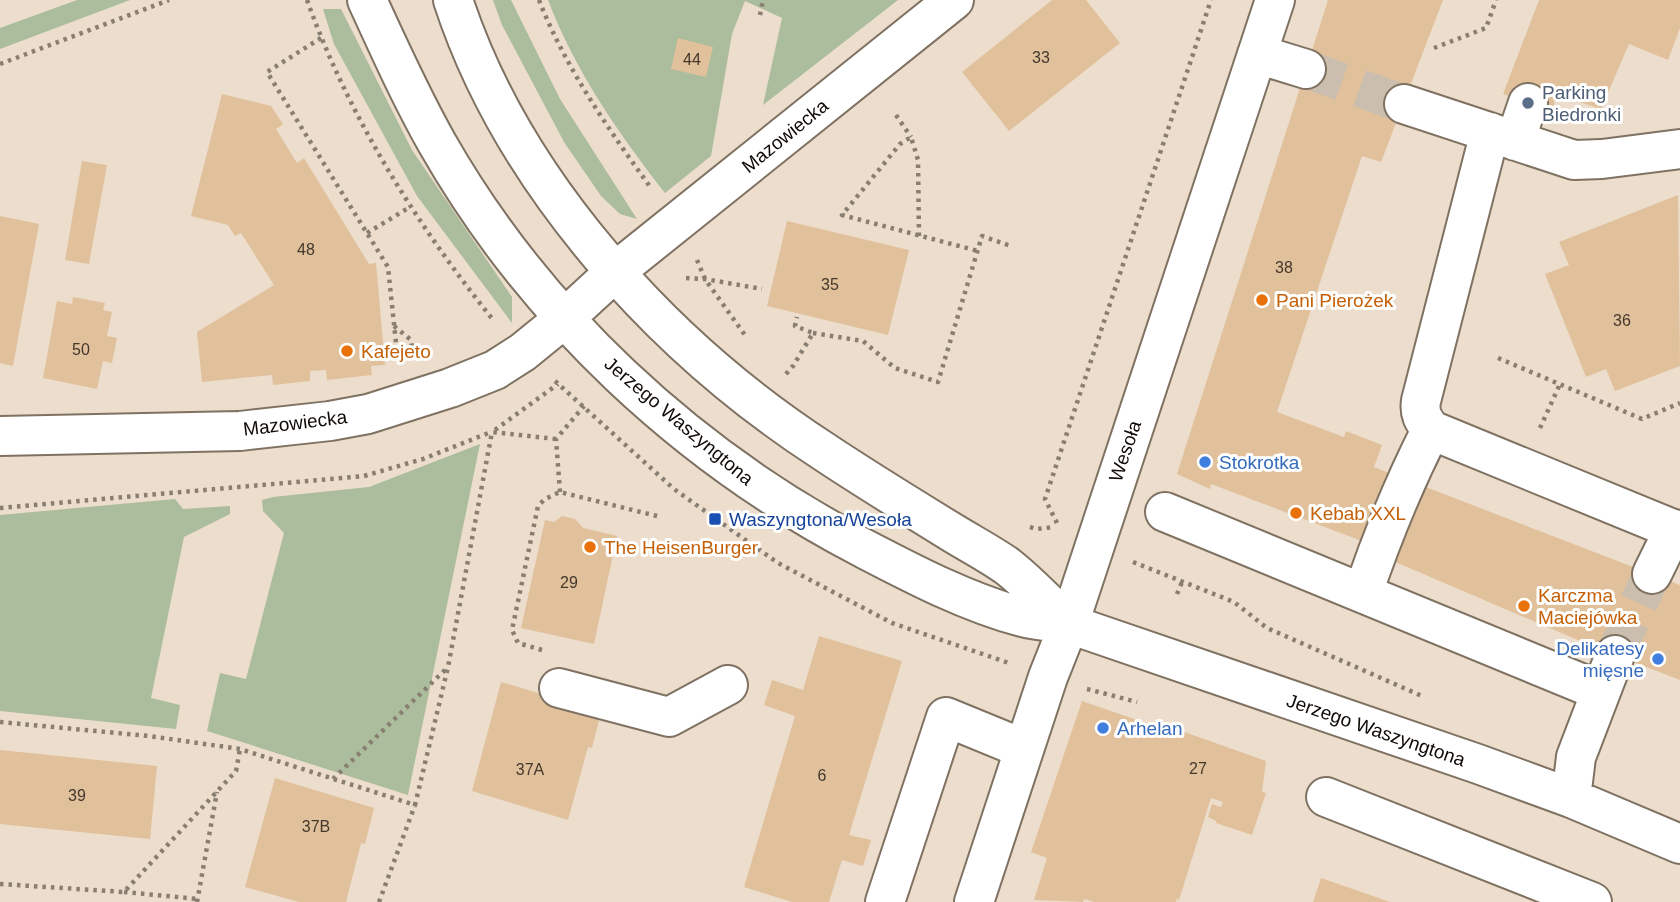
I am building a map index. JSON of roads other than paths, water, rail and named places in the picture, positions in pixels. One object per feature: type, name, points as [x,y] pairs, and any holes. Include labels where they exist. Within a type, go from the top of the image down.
[{"type":"street","name":"Jerzego Waszyngtona","points":[[367,0],[438,145],[506,246],[616,372],[746,479],[821,526],[924,579],[994,608],[1024,618],[1069,624],[1572,798],[1680,844]]},
{"type":"street","name":"Jerzego Waszyngtona","points":[[453,0],[481,73],[505,120],[554,193],[615,271],[664,323],[725,379],[773,417],[822,451],[1008,567],[1069,624]]},
{"type":"street","name":"Mazowiecka","points":[[0,436],[240,431],[330,421],[368,414],[450,388],[495,370],[523,352],[566,317],[615,271],[954,0]]},
{"type":"street","name":"Wesoła","points":[[974,902],[1048,677],[1069,624],[1275,0]]},
{"type":"street","points":[[1257,54],[1306,69]]},
{"type":"street","points":[[1404,103],[1574,160],[1680,149]]},
{"type":"street","points":[[1528,103],[1502,137],[1420,410],[1423,421],[1431,430],[1677,531],[1652,574]]},
{"type":"street","points":[[1363,593],[1406,479],[1431,430]]},
{"type":"street","points":[[1165,512],[1600,691]]},
{"type":"street","points":[[1572,798],[1576,757],[1615,655]]},
{"type":"street","points":[[559,688],[669,717],[728,685]]},
{"type":"street","points":[[885,902],[946,717],[1024,749]]},
{"type":"street","points":[[1326,797],[1592,902]]},
{"type":"tunnel","points":[[1306,69],[1404,104]]},
{"type":"tunnel","points":[[1615,655],[1652,574]]},
{"type":"place","name":"Parking Biedronki","points":[[1528,103]]},
{"type":"place","name":"Pani Pierożek","points":[[1262,300]]},
{"type":"place","name":"Kafejeto","points":[[347,351]]},
{"type":"place","name":"Stokrotka","points":[[1205,462]]},
{"type":"place","name":"Kebab XXL","points":[[1296,513]]},
{"type":"place","name":"Waszyngtona/Wesoła","points":[[715,519]]},
{"type":"place","name":"The HeisenBurger","points":[[590,547]]},
{"type":"place","name":"Karczma Maciejówka","points":[[1524,606]]},
{"type":"place","name":"Delikatesy mięsne","points":[[1658,659]]},
{"type":"place","name":"Arhelan","points":[[1103,728]]}]
